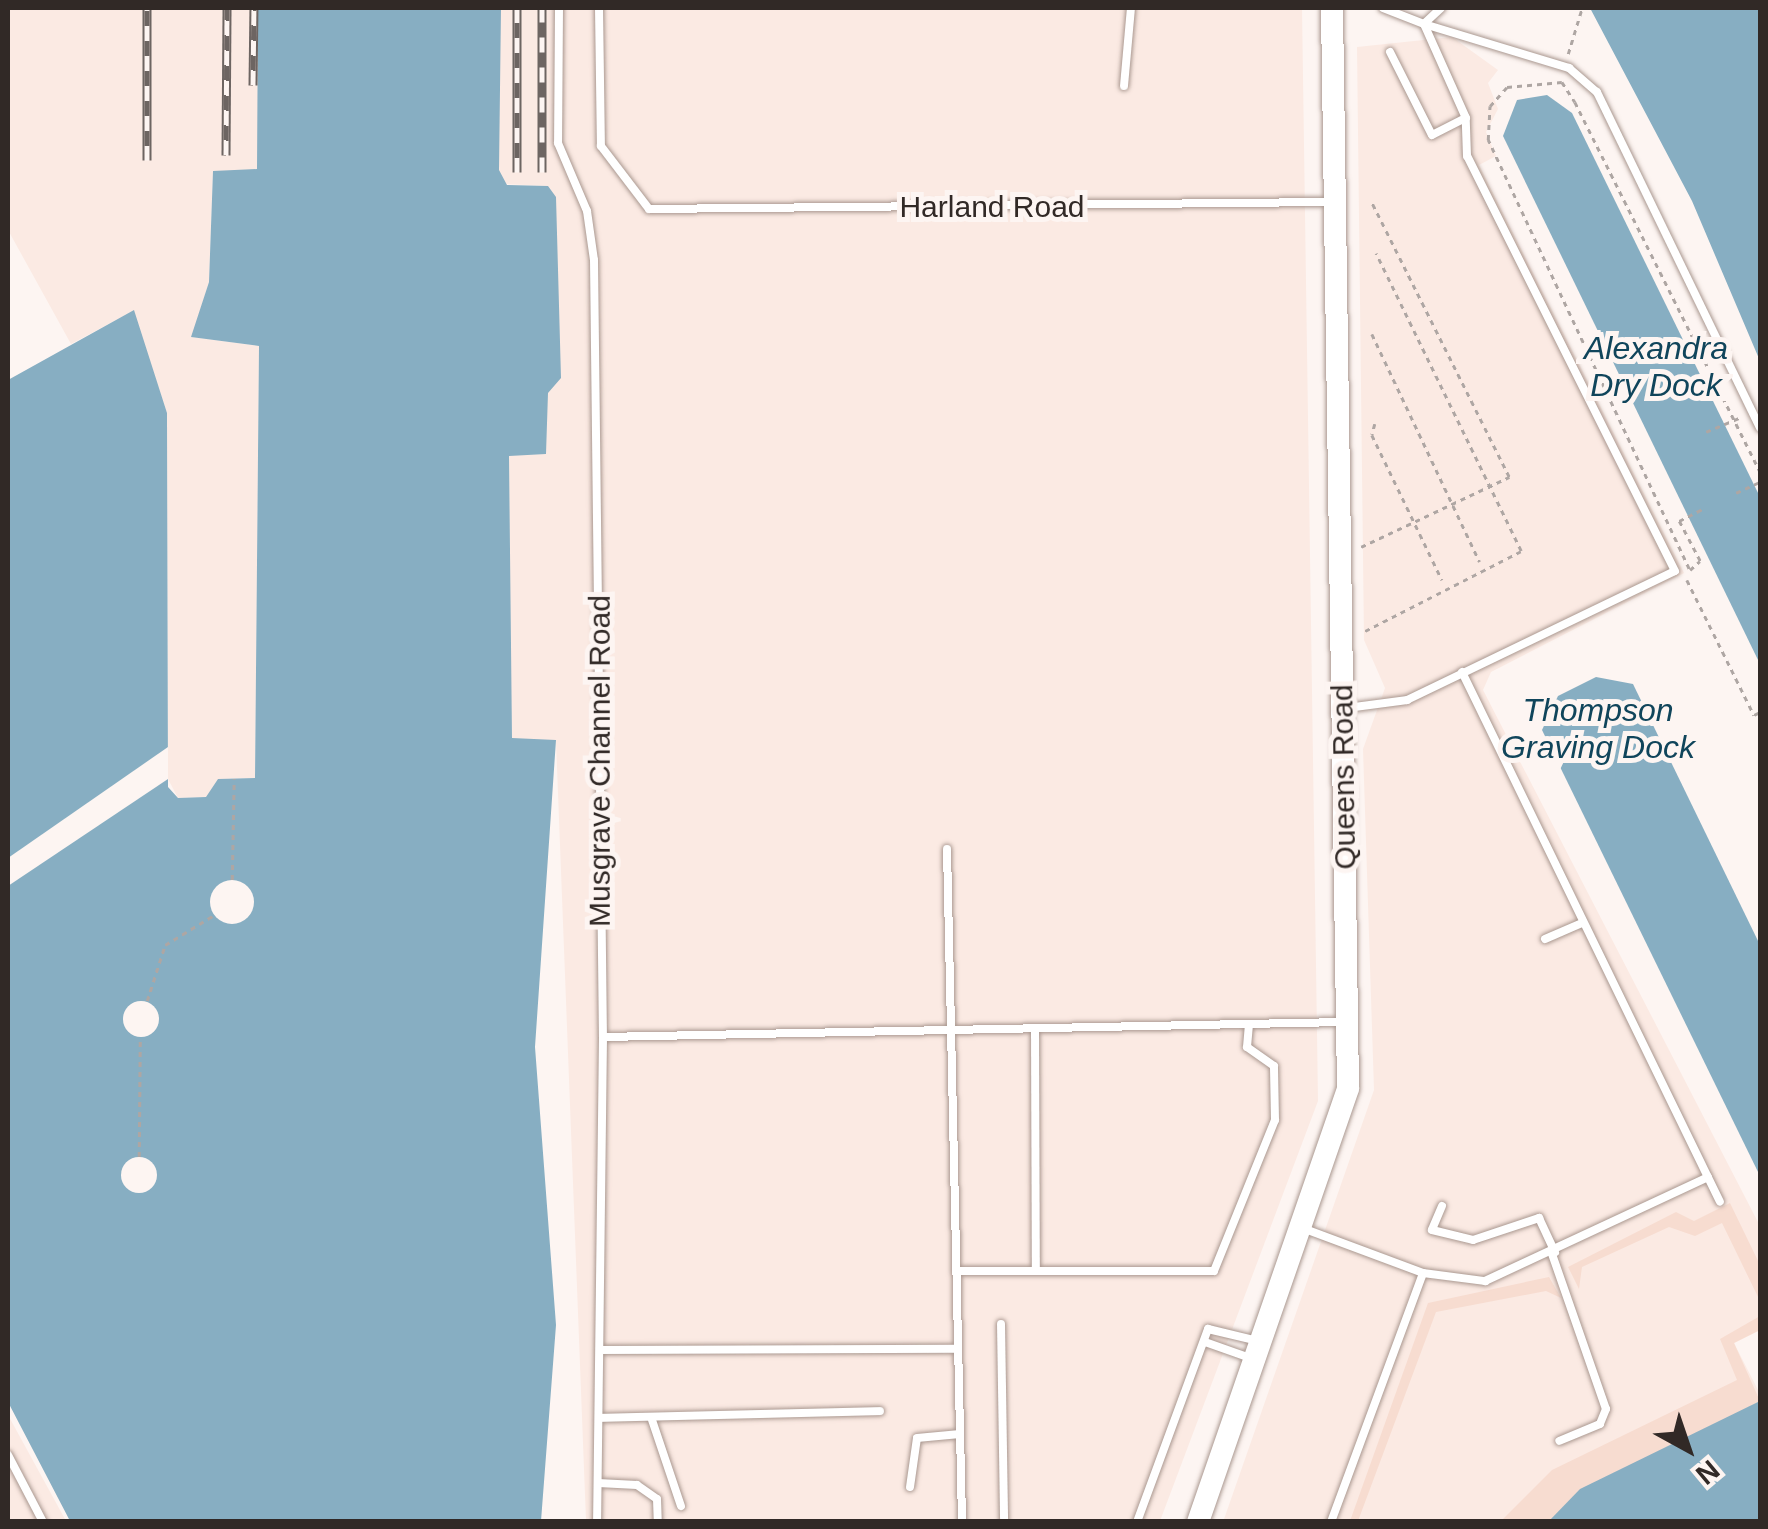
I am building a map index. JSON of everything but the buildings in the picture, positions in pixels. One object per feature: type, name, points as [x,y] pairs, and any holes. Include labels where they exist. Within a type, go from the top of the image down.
[{"type":"street","name":"Queens Road","points":[[1198,1522],[1344,1111],[1332,8]]},
{"type":"lane","name":"Musgrave Channel Road","points":[[559,8],[558,143],[587,211],[594,260],[603,1037],[597,1522]]},
{"type":"lane","name":"Harland Road","points":[[599,8],[601,146],[649,209],[1334,202]]},
{"type":"lane","points":[[1124,86],[1131,8]]},
{"type":"lane","points":[[1383,8],[1565,67],[1596,92],[1760,428]]},
{"type":"lane","points":[[1424,24],[1440,8]]},
{"type":"lane","points":[[1342,708],[1380,708],[1680,572],[1467,156],[1466,118],[1424,24]]},
{"type":"lane","points":[[1390,52],[1432,135],[1466,118]]},
{"type":"lane","points":[[1462,672],[1720,1202]]},
{"type":"lane","points":[[947,849],[962,1522]]},
{"type":"lane","points":[[1544,939],[1582,922]]},
{"type":"lane","points":[[603,1037],[1346,1022]]},
{"type":"lane","points":[[956,1271],[1214,1271],[1275,1120],[1274,1066],[1247,1047],[1249,1026]]},
{"type":"lane","points":[[1035,1028],[1036,1271]]},
{"type":"lane","points":[[1302,1228],[1424,1273],[1485,1281],[1553,1253],[1708,1176]]},
{"type":"lane","points":[[1442,1206],[1432,1230],[1473,1240],[1539,1218],[1606,1408],[1600,1424],[1559,1441]]},
{"type":"lane","points":[[1331,1522],[1424,1273]]},
{"type":"lane","points":[[1001,1324],[1004,1522]]},
{"type":"lane","points":[[1137,1522],[1173,1404],[1208,1329],[1258,1350]]},
{"type":"lane","points":[[1205,1342],[1258,1350]]},
{"type":"lane","points":[[601,1350],[957,1349]]},
{"type":"lane","points":[[599,1418],[880,1411]]},
{"type":"lane","points":[[652,1417],[681,1506]]},
{"type":"lane","points":[[910,1487],[916,1438],[960,1434]]},
{"type":"lane","points":[[8,1456],[42,1522]]},
{"type":"lane","points":[[598,1482],[638,1485],[656,1499],[658,1522]]},
{"type":"path","points":[[1582,8],[1562,82],[1760,472]]},
{"type":"path","points":[[1562,82],[1506,87],[1490,106],[1488,140],[1693,566],[1680,572]]},
{"type":"path","points":[[1340,547],[1368,548],[1509,477],[1372,201]]},
{"type":"path","points":[[1364,631],[1522,551],[1376,254]]},
{"type":"path","points":[[1372,334],[1480,562]]},
{"type":"path","points":[[1706,432],[1752,412]]},
{"type":"path","points":[[1375,424],[1372,435],[1442,580]]},
{"type":"path","points":[[1736,493],[1760,482]]},
{"type":"path","points":[[1680,572],[1700,561],[1679,520],[1703,509]]},
{"type":"path","points":[[1680,572],[1754,715],[1760,712]]},
{"type":"path","points":[[232,880],[234,778]]},
{"type":"path","points":[[147,1002],[165,945],[214,915]]},
{"type":"path","points":[[139,1157],[140,1038]]},
{"type":"shaded area","points":[[8,8],[1302,8],[1318,1101],[1160,1521],[586,1521],[556,741],[512,739],[510,708],[509,455],[546,454],[548,186],[213,171],[209,282],[192,337],[259,346],[255,778],[218,779],[207,797],[178,798],[168,779],[167,413],[133,311],[71,344],[8,230]]},
{"type":"shaded area","points":[[1452,37],[1498,70],[1488,83],[1498,109],[1486,132],[1496,156],[1479,165],[1684,573],[1491,672],[1483,690],[1760,1226],[1760,1330],[1734,1343],[1760,1394],[1535,1521],[1223,1522],[1374,1090],[1363,749],[1385,688],[1364,640],[1357,47]]},
{"type":"shaded area","points":[[1730,1203],[1760,1265],[1760,1301],[1722,1223],[1695,1236],[1669,1227],[1582,1267],[1579,1289],[1568,1267],[1676,1212],[1694,1221]]},
{"type":"shaded area","points":[[1549,1277],[1561,1298],[1546,1291],[1436,1312],[1358,1521],[1350,1521],[1428,1303]]},
{"type":"shaded area","points":[[1760,1316],[1760,1330],[1734,1343],[1760,1401],[1549,1521],[1500,1522],[1552,1470],[1737,1380],[1720,1339]]},
{"type":"shaded area","points":[[8,1415],[66,1521],[8,1521]]},
{"type":"water","points":[[258,8],[501,8],[499,170],[507,185],[548,186],[556,197],[561,378],[548,393],[546,454],[509,456],[512,738],[556,740],[535,1047],[556,1325],[541,1521],[70,1521],[8,1402],[8,380],[134,310],[167,413],[168,787],[178,798],[206,797],[218,779],[255,778],[259,346],[191,337],[209,282],[213,171],[257,169]]},
{"type":"water","points":[[1590,8],[1760,8],[1760,361],[1692,201]]},
{"type":"water","name":"Alexandra Dry Dock","points":[[1547,95],[1572,113],[1760,497],[1760,664],[1503,136],[1517,100]]},
{"type":"water","name":"Thompson Graving Dock","points":[[1596,677],[1633,684],[1760,945],[1760,1176],[1542,730],[1558,696]]},
{"type":"water","points":[[1760,1401],[1760,1521],[1549,1521],[1580,1489]]},
{"type":"pier","points":[[168,747],[168,779],[8,886],[8,858]]},
{"type":"pier","points":[[232,880],[247,887],[254,902],[247,917],[232,924],[217,917],[210,902],[217,887]]},
{"type":"pier","points":[[141,1001],[154,1006],[159,1019],[154,1032],[141,1037],[128,1032],[123,1019],[128,1006]]},
{"type":"pier","points":[[139,1157],[152,1162],[157,1175],[152,1188],[139,1193],[126,1188],[121,1175],[126,1162]]},
{"type":"railway","points":[[147,8],[147,160]]},
{"type":"railway","points":[[226,155],[227,8]]},
{"type":"railway","points":[[253,85],[254,8]]},
{"type":"railway","points":[[517,8],[517,172]]},
{"type":"railway","points":[[542,8],[542,172]]}]
